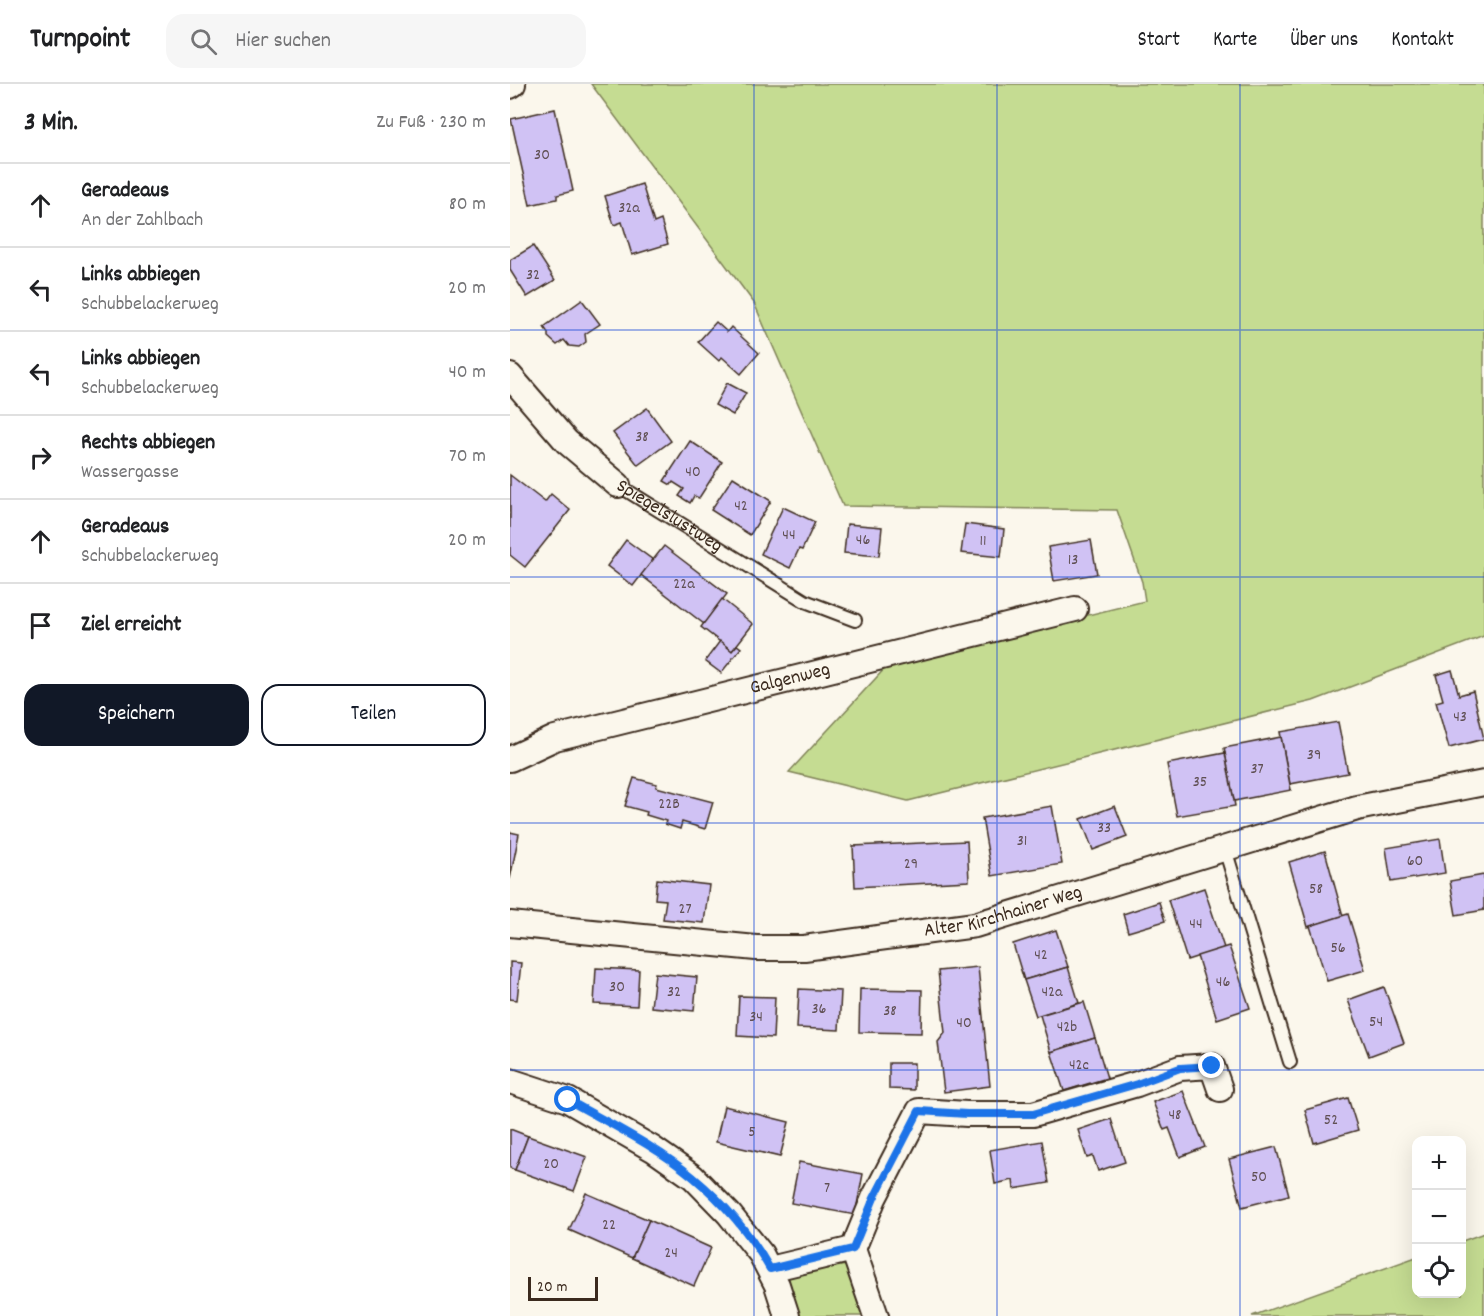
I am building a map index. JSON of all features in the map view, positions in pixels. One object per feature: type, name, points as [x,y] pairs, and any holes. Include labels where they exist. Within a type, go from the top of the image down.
[{"type":"street","name":"Spiegelslustweg","points":[[510,376],[567,442],[618,485]]},
{"type":"street","name":"Galgenweg","points":[[510,759],[555,738],[1075,609]]},
{"type":"street","name":"Alter Kirchhainer Weg","points":[[510,924],[756,948],[804,948],[975,925],[1357,808],[1484,783]]},
{"type":"street","points":[[876,1316],[853,1249],[874,1198],[919,1111],[1033,1114],[1180,1068],[1212,1066],[1220,1089]]},
{"type":"street","points":[[510,1081],[568,1100],[653,1149],[693,1177],[729,1214],[761,1254],[770,1269],[787,1316]]},
{"type":"street","points":[[770,1269],[853,1249]]},
{"type":"lane","name":"Spiegelslustweg","points":[[618,485],[805,601],[855,620]]},
{"type":"lane","points":[[1225,849],[1290,1062]]},
{"type":"green space","points":[[591,84],[1484,84],[1484,636],[1313,701],[908,801],[789,772],[889,664],[1145,601],[1142,582],[1117,510],[843,506],[754,303]]},
{"type":"green space","points":[[1484,1233],[1484,1316],[1252,1316],[1412,1258],[1412,1298],[1466,1298],[1466,1240]]},
{"type":"green space","points":[[847,1265],[864,1316],[800,1316],[786,1275]]},
{"type":"building","points":[[555,109],[573,191],[557,195],[557,199],[530,205],[511,119]]},
{"type":"building","points":[[642,184],[654,223],[661,220],[668,244],[632,255],[622,222],[614,225],[605,196]]},
{"type":"building","points":[[533,246],[555,280],[527,297],[510,270],[510,260]]},
{"type":"building","points":[[582,300],[600,324],[585,334],[586,342],[579,347],[569,346],[564,340],[557,345],[548,337],[544,327]]},
{"type":"building","points":[[716,322],[727,332],[731,327],[759,353],[741,374],[722,357],[719,361],[698,342]]},
{"type":"building","points":[[727,383],[746,393],[733,415],[715,405]]},
{"type":"building","points":[[647,408],[671,441],[638,465],[613,433]]},
{"type":"building","points":[[690,441],[722,462],[699,498],[694,496],[690,503],[679,496],[684,489],[673,482],[671,485],[664,481]]},
{"type":"building","points":[[510,475],[545,502],[551,494],[570,510],[525,567],[510,555]]},
{"type":"building","points":[[733,477],[771,501],[750,535],[711,510]]},
{"type":"building","points":[[783,507],[815,522],[802,550],[799,549],[790,568],[761,554]]},
{"type":"building","points":[[847,524],[882,527],[879,556],[844,553]]},
{"type":"building","points":[[965,524],[1004,529],[1001,557],[961,553]]},
{"type":"building","points":[[626,540],[653,560],[633,586],[607,566]]},
{"type":"building","points":[[1091,540],[1097,574],[1054,581],[1048,547]]},
{"type":"building","points":[[664,546],[727,594],[704,624],[641,575]]},
{"type":"building","points":[[722,599],[753,624],[732,651],[701,627]]},
{"type":"building","points":[[720,641],[732,651],[737,645],[741,648],[721,673],[705,661]]},
{"type":"building","points":[[1452,670],[1459,695],[1473,691],[1484,739],[1449,748],[1436,702],[1443,700],[1436,675]]},
{"type":"building","points":[[1338,722],[1348,773],[1290,784],[1280,732]]},
{"type":"building","points":[[1281,737],[1291,790],[1234,801],[1224,748]]},
{"type":"building","points":[[1225,753],[1235,806],[1177,816],[1167,764]]},
{"type":"building","points":[[634,778],[657,784],[656,787],[713,802],[705,829],[682,822],[680,829],[665,824],[666,821],[646,815],[647,812],[625,806]]},
{"type":"building","points":[[1052,806],[1062,864],[992,876],[982,818]]},
{"type":"building","points":[[1115,806],[1127,837],[1093,850],[1081,819]]},
{"type":"building","points":[[510,832],[519,834],[510,879]]},
{"type":"building","points":[[1440,839],[1445,873],[1391,882],[1386,848]]},
{"type":"building","points":[[967,841],[969,881],[855,887],[853,846]]},
{"type":"building","points":[[1325,851],[1343,916],[1308,927],[1289,862]]},
{"type":"building","points":[[1484,875],[1484,910],[1456,915],[1450,881]]},
{"type":"building","points":[[657,879],[709,885],[704,923],[663,919],[666,900],[655,899]]},
{"type":"building","points":[[1204,888],[1224,948],[1187,960],[1168,900]]},
{"type":"building","points":[[1159,902],[1165,921],[1128,932],[1123,914]]},
{"type":"building","points":[[1348,914],[1365,970],[1327,981],[1310,926]]},
{"type":"building","points":[[1056,930],[1068,967],[1024,980],[1013,944]]},
{"type":"building","points":[[1229,946],[1250,1008],[1217,1019],[1197,956]]},
{"type":"building","points":[[510,962],[521,963],[517,1000],[510,999]]},
{"type":"building","points":[[978,967],[990,1086],[944,1092],[938,1042],[945,1033],[938,971]]},
{"type":"building","points":[[1068,967],[1079,1003],[1036,1016],[1024,980]]},
{"type":"building","points":[[596,968],[639,970],[637,1006],[594,1004]]},
{"type":"building","points":[[655,973],[697,977],[694,1011],[651,1007]]},
{"type":"building","points":[[1384,987],[1404,1043],[1369,1056],[1348,1000]]},
{"type":"building","points":[[799,989],[841,991],[839,1030],[797,1028]]},
{"type":"building","points":[[860,989],[922,990],[921,1033],[859,1032]]},
{"type":"building","points":[[739,996],[775,997],[773,1038],[737,1036]]},
{"type":"building","points":[[1084,1002],[1095,1038],[1051,1052],[1040,1015]]},
{"type":"building","points":[[1095,1038],[1107,1078],[1064,1091],[1051,1052]]},
{"type":"building","points":[[889,1063],[914,1063],[914,1090],[889,1089]]},
{"type":"building","points":[[1183,1091],[1205,1147],[1180,1157],[1169,1128],[1164,1130],[1153,1102]]},
{"type":"building","points":[[1348,1098],[1358,1130],[1314,1143],[1305,1110]]},
{"type":"building","points":[[724,1106],[789,1122],[780,1157],[716,1142]]},
{"type":"building","points":[[1111,1119],[1125,1162],[1098,1171],[1093,1156],[1087,1158],[1078,1130]]},
{"type":"building","points":[[510,1129],[528,1136],[515,1170],[510,1168]]},
{"type":"building","points":[[528,1136],[587,1157],[574,1191],[515,1170]]},
{"type":"building","points":[[1042,1141],[1049,1183],[1014,1189],[1013,1180],[995,1184],[990,1150]]},
{"type":"building","points":[[1276,1147],[1289,1195],[1242,1207],[1229,1159]]},
{"type":"building","points":[[799,1162],[863,1174],[855,1215],[791,1203]]},
{"type":"building","points":[[586,1193],[649,1220],[632,1258],[569,1230]]},
{"type":"building","points":[[649,1220],[711,1248],[694,1286],[632,1258]]},
{"type":"route","points":[[568,1100],[653,1149],[693,1177],[729,1214],[770,1269],[853,1249],[874,1198],[919,1111],[1033,1114],[1137,1084],[1180,1068],[1212,1066]]}]
